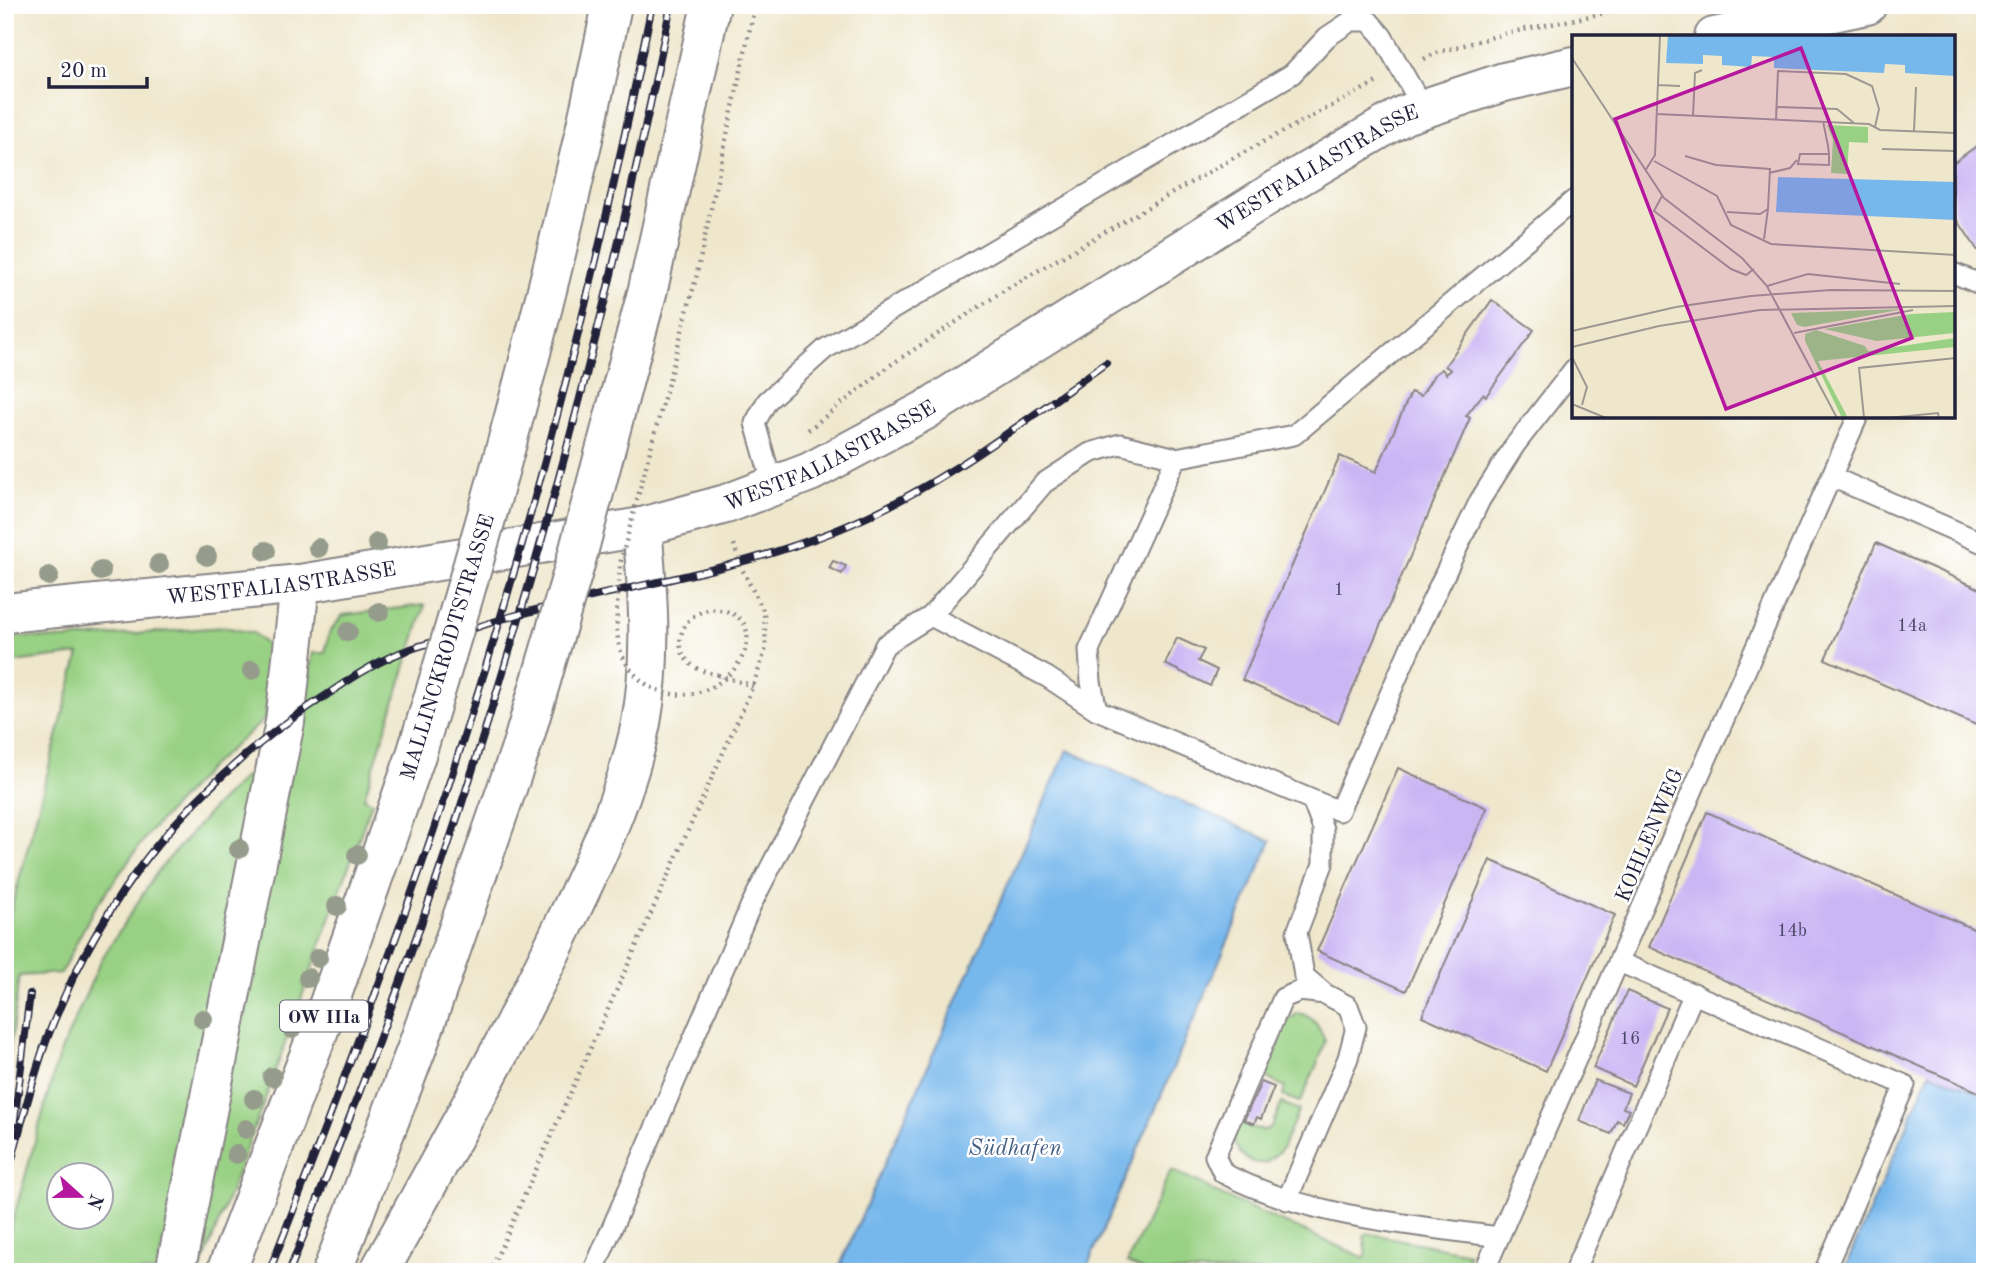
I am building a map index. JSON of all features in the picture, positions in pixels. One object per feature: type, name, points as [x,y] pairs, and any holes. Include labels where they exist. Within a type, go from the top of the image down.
[{"type":"main road","name":"MALLINCKRODTSTRASSE","points":[[226,1272],[327,1009],[415,758],[466,593],[520,400],[560,241],[612,5]]},
{"type":"main road","points":[[331,1272],[418,1045],[523,742],[574,568],[642,315],[676,172],[711,5]]},
{"type":"main road","points":[[1724,35],[1867,5]]},
{"type":"main road","name":"WESTFALIASTRASSE","points":[[5,613],[300,584],[642,527],[726,504],[769,472],[810,472],[924,411],[1286,184],[1404,115],[1504,82],[1572,66]]},
{"type":"main road","points":[[379,1272],[539,977],[581,890],[619,801],[640,724],[646,684],[649,645],[642,527]]},
{"type":"main road","points":[[175,1272],[285,722],[300,584]]},
{"type":"lane","points":[[769,472],[755,422],[767,401],[825,349],[1292,74],[1327,37],[1351,21],[1369,21],[1382,36],[1423,108]]},
{"type":"lane","points":[[593,1272],[751,905],[885,645],[931,616],[1045,483],[1090,453],[1120,444],[1176,458],[1294,435],[1572,201]]},
{"type":"lane","points":[[1955,274],[1985,286]]},
{"type":"lane","points":[[931,616],[1048,677],[1097,710],[1339,811],[1413,641],[1480,500],[1515,445],[1572,370]]},
{"type":"lane","name":"KOHLENWEG","points":[[1484,1272],[1857,418]]},
{"type":"lane","points":[[1097,710],[1091,682],[1089,650],[1176,458]]},
{"type":"lane","points":[[1832,477],[1985,544]]},
{"type":"lane","points":[[1287,1200],[1348,1058],[1356,1027],[1348,1006],[1325,994],[1304,976],[1297,932],[1323,864],[1322,830],[1312,800]]},
{"type":"lane","points":[[1619,962],[1905,1085],[1824,1272]]},
{"type":"lane","points":[[1325,994],[1300,991],[1283,998],[1215,1156],[1223,1172],[1287,1200],[1343,1213],[1499,1237]]},
{"type":"lane","points":[[1574,1272],[1694,993]]},
{"type":"path","points":[[753,686],[718,676],[692,666],[685,658],[682,632],[686,622],[700,611],[710,609],[730,613],[743,623],[746,630],[746,648],[742,658],[725,680],[700,693],[674,695],[650,687],[637,677],[623,656],[619,643],[618,610],[620,564],[696,278],[755,5]]},
{"type":"path","points":[[769,472],[790,444],[892,364],[1008,288],[1235,157],[1436,52],[1507,33],[1644,5]]},
{"type":"path","points":[[490,1272],[753,686],[766,648],[764,612],[738,563],[726,504]]},
{"type":"green space","points":[[425,605],[364,798],[372,802],[200,1272],[189,1272],[313,653],[325,653],[329,633],[343,615]]},
{"type":"green space","points":[[224,627],[253,633],[269,647],[275,673],[264,720],[211,766],[148,834],[92,912],[61,973],[19,976],[5,1088],[5,933],[79,654],[5,663],[5,636],[67,639]]},
{"type":"green space","points":[[255,767],[242,825],[241,871],[157,1272],[5,1272],[5,1249],[58,1058],[101,960],[157,872],[214,807]]},
{"type":"green space","points":[[1298,1013],[1308,1016],[1315,1023],[1325,1041],[1299,1102],[1283,1096],[1285,1087],[1261,1075],[1283,1024]]},
{"type":"green space","points":[[1282,1103],[1299,1110],[1282,1149],[1266,1163],[1249,1160],[1238,1149],[1233,1138],[1238,1122],[1263,1131],[1271,1127]]},
{"type":"green space","points":[[1171,1170],[1205,1185],[1214,1192],[1365,1258],[1367,1254],[1364,1237],[1367,1233],[1469,1253],[1461,1272],[1147,1272],[1127,1263]]},
{"type":"water","name":"Südhafen","points":[[1067,750],[1271,841],[1085,1272],[837,1272]]},
{"type":"water","points":[[1930,1072],[1985,1095],[1985,1272],[1843,1272]]},
{"type":"building","points":[[1985,140],[1985,247],[1978,251],[1955,216],[1955,162]]},
{"type":"building","points":[[1492,300],[1534,330],[1486,396],[1483,394],[1466,416],[1470,418],[1338,723],[1242,680],[1340,456],[1376,472],[1411,392],[1421,396],[1434,375],[1442,369],[1446,374],[1451,370],[1445,366]]},
{"type":"building","points":[[1876,543],[1985,591],[1985,729],[1825,659]]},
{"type":"building","points":[[833,561],[846,566],[842,574],[829,568]]},
{"type":"building","points":[[1177,638],[1204,650],[1198,661],[1217,670],[1210,686],[1165,664]]},
{"type":"building","points":[[1398,768],[1487,808],[1406,991],[1317,951]]},
{"type":"building","points":[[1707,812],[1985,934],[1985,1095],[1649,947]]},
{"type":"building","points":[[1490,860],[1615,915],[1546,1071],[1422,1016]]},
{"type":"building","points":[[1627,991],[1667,1008],[1633,1086],[1593,1068]]},
{"type":"building","points":[[1595,1080],[1629,1093],[1623,1108],[1629,1110],[1623,1123],[1617,1120],[1611,1134],[1579,1121]]},
{"type":"building","points":[[1261,1082],[1274,1087],[1261,1119],[1257,1117],[1254,1124],[1244,1120]]},
{"type":"railway","points":[[269,1272],[415,885],[498,626],[582,317],[652,5]]},
{"type":"railway","points":[[289,1272],[414,945],[459,813],[508,655],[585,378],[671,5]]},
{"type":"railway","points":[[5,1184],[48,1036],[95,936],[154,849],[227,771],[268,737],[353,678],[407,650],[513,616],[754,558],[832,532],[869,516],[940,478],[1106,363]]},
{"type":"railway","points":[[14,1123],[30,994]]}]
